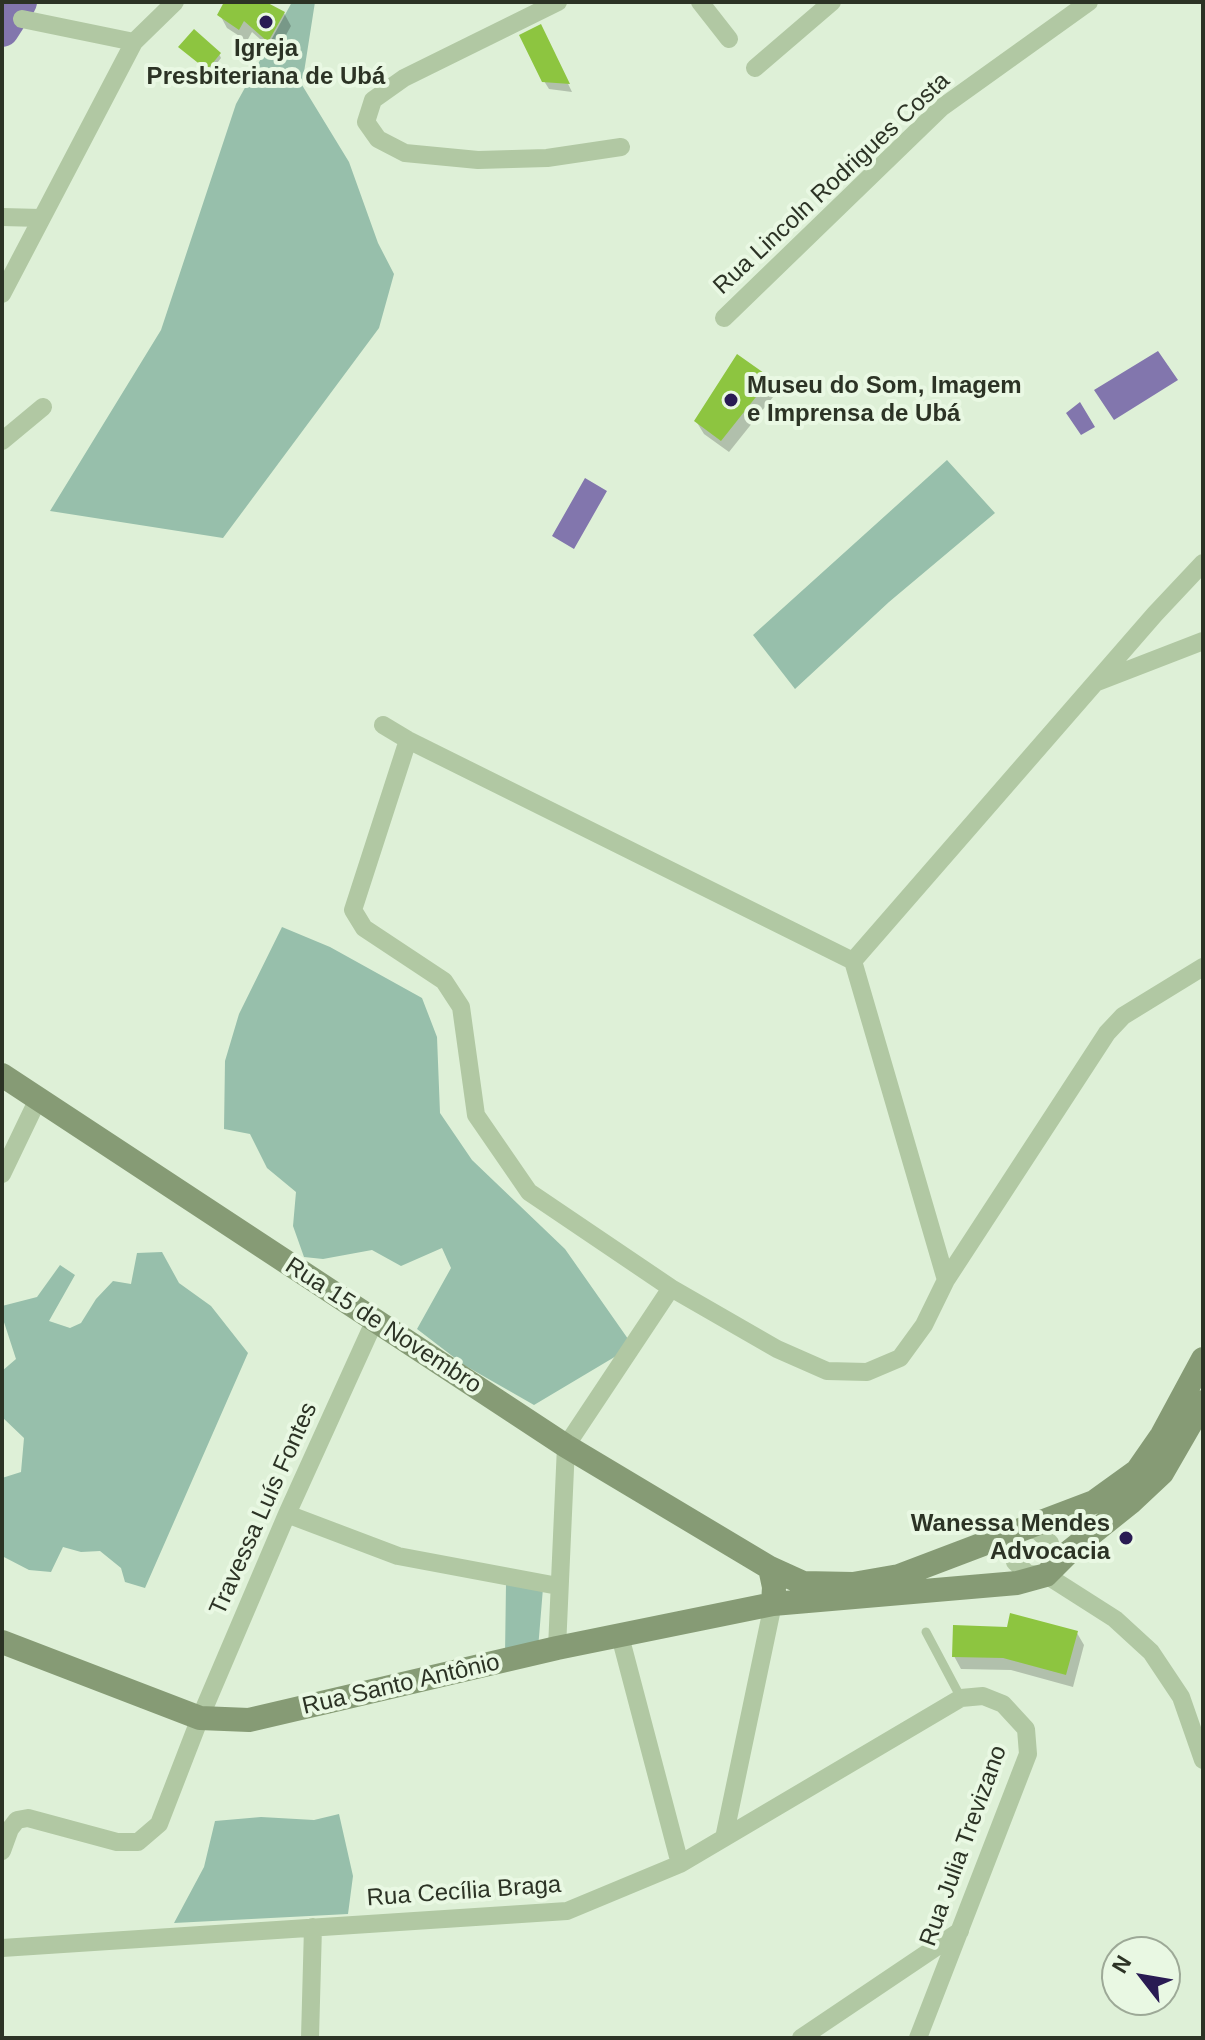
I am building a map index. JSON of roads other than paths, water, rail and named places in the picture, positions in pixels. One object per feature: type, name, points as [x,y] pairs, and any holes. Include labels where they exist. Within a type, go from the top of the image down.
[{"type":"street","points":[[2,294],[134,42],[175,2]]},
{"type":"street","points":[[558,2],[404,78],[373,100],[366,122],[378,139],[405,153],[478,160],[547,158],[621,147]]},
{"type":"street","points":[[700,2],[729,39]]},
{"type":"street","points":[[755,68],[832,2]]},
{"type":"street","name":"Rua Lincoln Rodrigues Costa","points":[[724,318],[941,108],[1089,2]]},
{"type":"street","points":[[22,19],[134,42]]},
{"type":"street","points":[[2,217],[41,218]]},
{"type":"street","points":[[2,441],[43,407]]},
{"type":"street","points":[[853,961],[1203,563]]},
{"type":"street","points":[[1095,683],[1203,641]]},
{"type":"street","points":[[383,725],[853,961],[946,1280]]},
{"type":"street","points":[[408,740],[353,910],[364,928],[444,981],[461,1007],[476,1115],[529,1192],[671,1288],[790,1355],[827,1371],[867,1372],[900,1358],[924,1325],[946,1280],[1107,1033],[1123,1016],[1203,967]]},
{"type":"street","name":"Rua 15 de Novembro","points":[[2,1075],[566,1446],[770,1568],[803,1583],[853,1584],[899,1576],[1094,1502],[1137,1471],[1162,1435],[1203,1359]]},
{"type":"street","points":[[2,1174],[38,1099]]},
{"type":"street","points":[[557,1648],[566,1446],[671,1288]]},
{"type":"street","name":"Travessa Luís Fontes","points":[[2,1851],[17,1820],[28,1818],[117,1842],[138,1842],[159,1824],[200,1718],[287,1514],[375,1320]]},
{"type":"street","points":[[1046,1575],[1162,1473],[1203,1402]]},
{"type":"street","points":[[287,1514],[398,1556],[558,1586]]},
{"type":"street","points":[[1046,1575],[1053,1560],[1050,1543],[1038,1531],[1022,1528],[1012,1543],[1015,1562],[1028,1574],[1046,1575],[1115,1619],[1151,1652],[1181,1697],[1203,1760]]},
{"type":"street","points":[[724,1838],[773,1604],[774,1587],[770,1568]]},
{"type":"street","name":"Rua Santo Antônio","points":[[2,1642],[200,1718],[249,1720],[557,1648],[773,1604],[1017,1583],[1046,1575]]},
{"type":"street","points":[[620,1636],[680,1864]]},
{"type":"street","name":"Rua Julia Trevizano","points":[[918,2038],[1028,1754],[1026,1729],[1003,1704],[983,1696],[961,1698]]},
{"type":"street","points":[[724,1838],[961,1698]]},
{"type":"street","name":"Rua Cecília Braga","points":[[2,1948],[567,1911],[680,1864],[724,1838]]},
{"type":"street","points":[[310,2038],[313,1927]]},
{"type":"street","points":[[801,2038],[960,1931]]},
{"type":"lane","points":[[926,1632],[961,1698]]},
{"type":"waterway","points":[[2,30],[20,2]]},
{"type":"place","name":"Igreja Presbiteriana de Ubá","points":[[266,22]]},
{"type":"place","name":"Museu do Som, Imagem e Imprensa de Ubá","points":[[731,400]]},
{"type":"place","name":"Wanessa Mendes Advocacia","points":[[1126,1538]]}]
